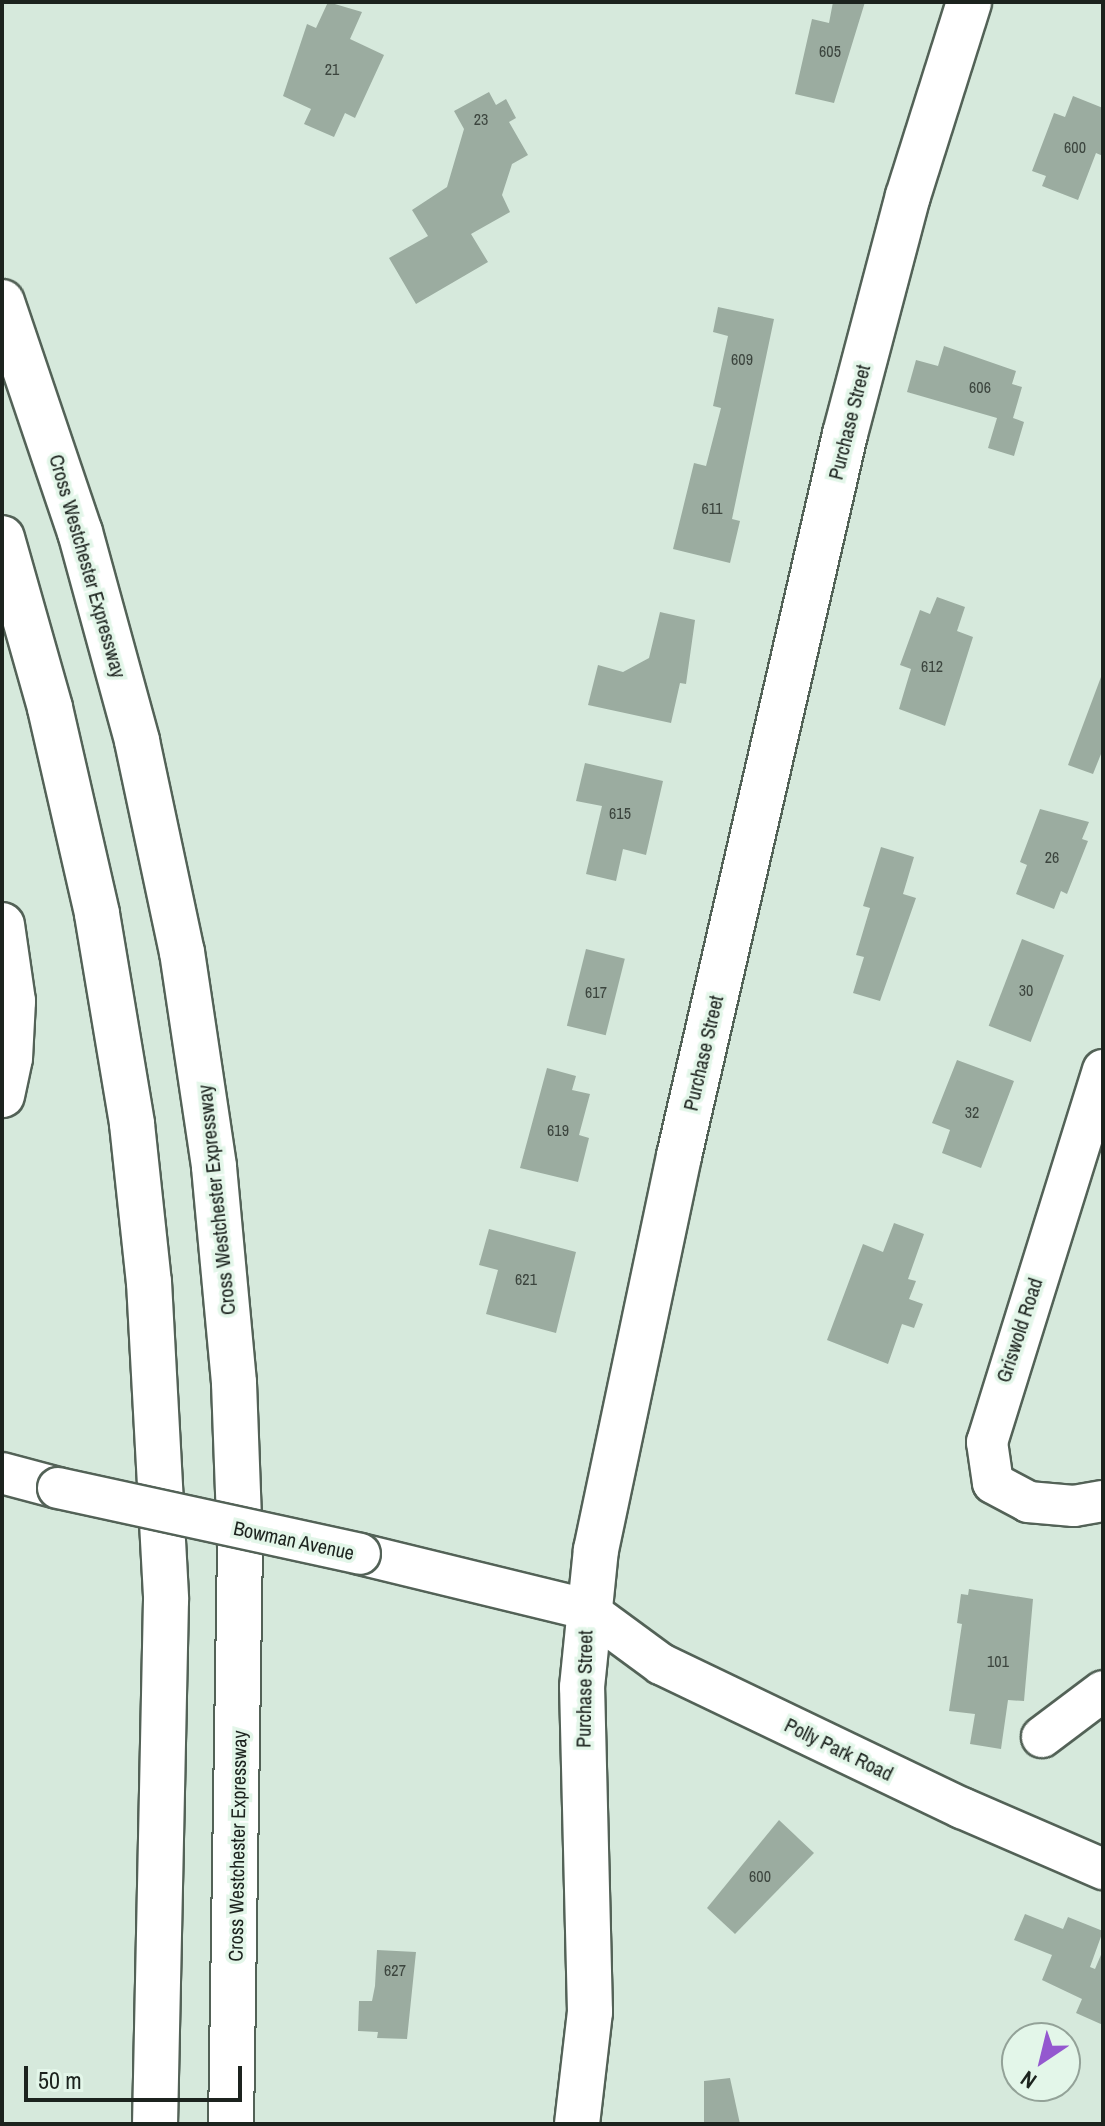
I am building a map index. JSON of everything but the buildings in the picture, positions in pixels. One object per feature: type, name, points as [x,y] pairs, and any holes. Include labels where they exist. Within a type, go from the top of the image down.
[{"type":"main road","name":"Purchase Street","points":[[577,2124],[590,2012],[582,1687],[586,1609],[679,1156],[841,449],[908,196],[969,2]]},
{"type":"main road","name":"Cross Westchester Expressway","points":[[2,302],[80,532],[137,741],[182,952],[214,1167],[234,1383],[240,1545],[231,2124]]},
{"type":"main road","points":[[2,538],[50,708],[97,914],[128,1097],[149,1282],[166,1600],[155,2124]]},
{"type":"main road","points":[[2,925],[13,1001],[10,1058],[2,1095]]},
{"type":"street","name":"Griswold Road","points":[[1103,1070],[987,1442],[993,1483],[1028,1502],[1074,1506],[1103,1501]]},
{"type":"street","name":"Bowman Avenue","points":[[2,1473],[586,1609]]},
{"type":"street","name":"Polly Park Road","points":[[586,1609],[661,1664],[962,1808],[1103,1869]]},
{"type":"street","points":[[1042,1737],[1103,1691]]}]
